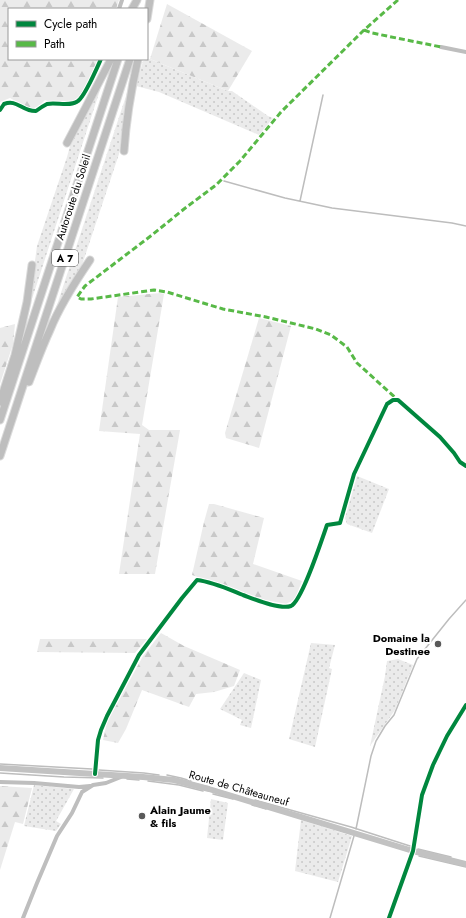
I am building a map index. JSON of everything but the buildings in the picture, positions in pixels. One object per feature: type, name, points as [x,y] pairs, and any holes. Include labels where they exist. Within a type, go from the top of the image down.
[{"type":"highway","points":[[148,13],[150,0]]},
{"type":"highway","points":[[66,143],[110,60]]},
{"type":"highway","name":"Autoroute du Soleil","points":[[0,420],[118,60]]},
{"type":"highway","name":"Autoroute du Soleil","points":[[0,456],[130,60]]},
{"type":"highway","points":[[124,151],[131,90],[138,60]]},
{"type":"highway","points":[[17,403],[28,384],[49,330],[78,278],[90,260]]},
{"type":"highway","points":[[0,402],[15,355],[28,302],[32,265]]},
{"type":"main road","name":"Route de Châteauneuf","points":[[0,768],[143,776],[174,780],[209,789],[413,851],[466,864]]},
{"type":"street","points":[[441,47],[466,52]]},
{"type":"street","points":[[0,110],[0,107],[8,102],[13,102],[30,110],[36,111],[49,104],[75,103],[79,101],[85,92],[101,60]]},
{"type":"street","points":[[95,774],[98,740],[107,716],[140,655],[197,580],[208,582],[273,605],[285,607],[292,605],[298,599],[313,566],[327,525],[340,523],[354,474],[387,404],[393,400],[398,400],[440,438],[454,452],[460,462],[466,466]]},
{"type":"street","points":[[389,918],[413,851],[422,795],[433,765],[447,736],[466,705]]},
{"type":"street","points":[[0,782],[79,787],[106,783],[123,776]]},
{"type":"street","points":[[23,918],[57,836],[72,813],[82,792],[93,785]]},
{"type":"green space","points":[[0,0],[119,0],[116,8],[8,8],[8,60],[100,60],[76,104],[62,106],[45,100],[38,107],[30,109],[10,98],[0,102]]},
{"type":"green space","points":[[167,4],[252,51],[228,91],[150,59]]},
{"type":"green space","points":[[150,59],[228,91],[232,91],[273,118],[259,135],[159,92],[136,86],[143,61]]},
{"type":"green space","points":[[100,86],[101,87],[29,305],[37,246],[73,135]]},
{"type":"green space","points":[[127,93],[119,154],[82,265],[54,314]]},
{"type":"green space","points":[[160,293],[164,294],[142,425],[149,430],[180,430],[155,574],[119,574],[140,434],[99,431],[118,297]]},
{"type":"green space","points":[[259,318],[291,326],[259,448],[226,438],[225,433]]},
{"type":"green space","points":[[15,324],[13,344],[0,384],[0,328]]},
{"type":"green space","points":[[357,476],[389,489],[372,533],[347,524],[345,518]]},
{"type":"green space","points":[[209,504],[214,504],[264,518],[253,564],[302,581],[295,599],[286,604],[265,600],[192,575]]},
{"type":"green space","points":[[161,633],[184,646],[240,670],[234,686],[214,692],[196,694],[189,707],[142,690],[126,729],[118,743],[103,740],[107,722],[143,656]]},
{"type":"green space","points":[[40,639],[147,639],[135,653],[37,652]]},
{"type":"green space","points":[[311,643],[335,645],[329,668],[332,669],[315,747],[289,739]]},
{"type":"green space","points":[[398,659],[413,665],[395,710],[370,746],[387,661]]},
{"type":"green space","points":[[244,673],[261,680],[251,728],[240,725],[242,720],[220,709]]},
{"type":"green space","points":[[34,785],[74,789],[56,821],[61,824],[56,831],[24,826]]},
{"type":"green space","points":[[0,786],[32,788],[23,824],[15,822],[0,870]]},
{"type":"green space","points":[[211,799],[228,803],[223,840],[207,838]]},
{"type":"green space","points":[[301,820],[352,836],[338,882],[295,871]]},
{"type":"waterway","points":[[300,201],[323,95]]},
{"type":"waterway","points":[[224,181],[285,198],[332,208],[466,226]]},
{"type":"waterway","points":[[356,829],[371,756],[376,741],[394,715],[417,659],[466,600]]},
{"type":"waterway","points":[[0,764],[92,769]]},
{"type":"waterway","points":[[99,770],[159,775]]},
{"type":"waterway","points":[[0,773],[103,778]]},
{"type":"waterway","points":[[167,775],[191,781]]},
{"type":"waterway","points":[[127,779],[139,780]]},
{"type":"waterway","points":[[148,781],[179,785],[203,791]]},
{"type":"waterway","points":[[213,794],[233,799]]},
{"type":"waterway","points":[[255,800],[351,827],[410,846]]},
{"type":"waterway","points":[[252,805],[266,809]]},
{"type":"waterway","points":[[330,918],[354,836]]},
{"type":"waterway","points":[[418,849],[451,857]]},
{"type":"waterway","points":[[419,856],[466,867]]},
{"type":"marked path","points":[[398,0],[364,30],[281,112],[240,161],[216,185],[85,286],[77,297],[81,299],[91,299],[154,290],[167,292],[223,309],[266,317],[316,329],[331,335],[347,347],[357,363],[398,400]]},
{"type":"marked path","points":[[364,30],[372,33],[441,47]]},
{"type":"cycle path","points":[[0,110],[4,104],[8,103],[14,103],[32,111],[36,111],[47,104],[75,103],[84,94],[101,60]]},
{"type":"cycle path","points":[[95,774],[98,740],[101,730],[139,655],[197,580],[215,584],[267,604],[280,607],[291,606],[296,602],[306,582],[327,525],[340,523],[354,474],[387,404],[393,400],[398,400],[440,437],[460,462],[466,466]]},
{"type":"cycle path","points":[[389,918],[413,851],[422,795],[433,765],[447,736],[466,705]]},
{"type":"place","name":"Domaine la Destinee","points":[[438,644]]},
{"type":"place","name":"Alain Jaume & fils","points":[[142,816]]}]
